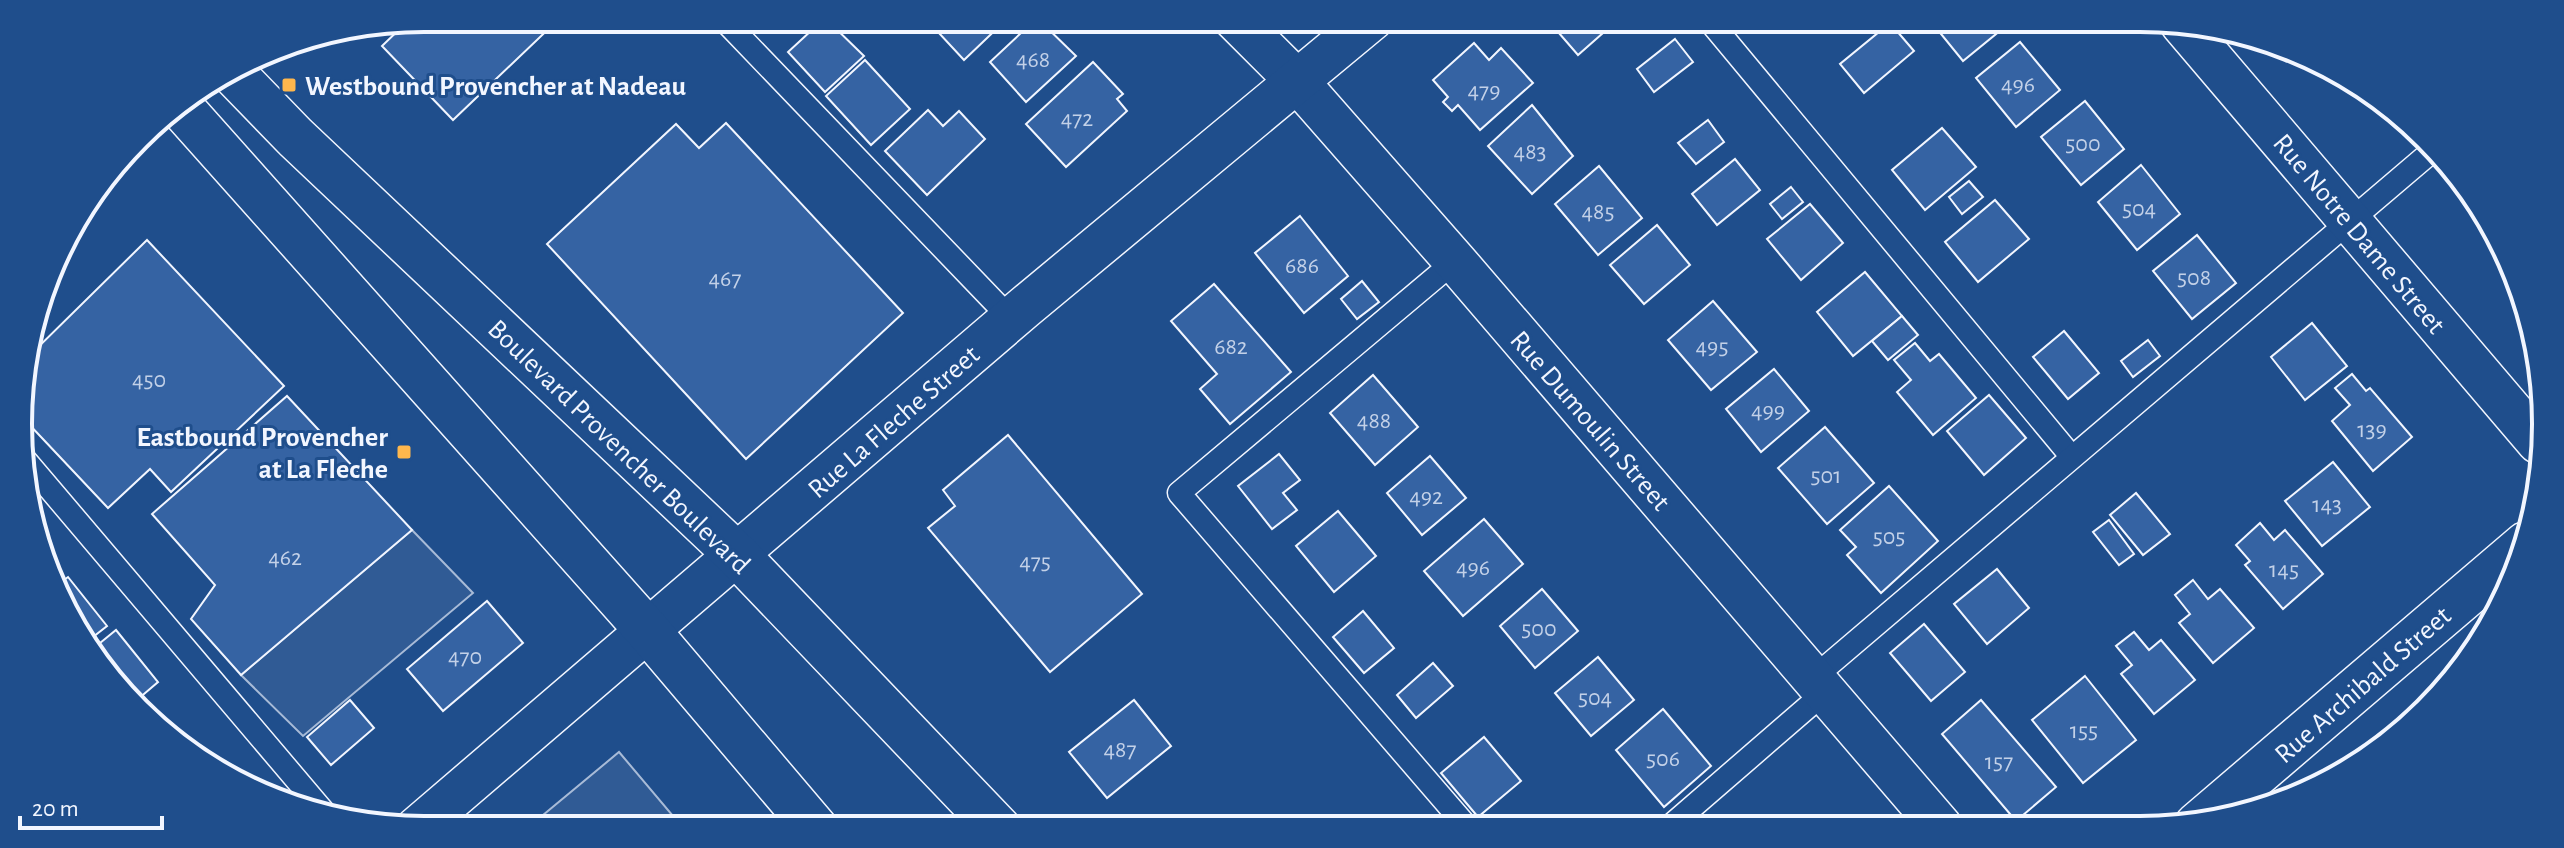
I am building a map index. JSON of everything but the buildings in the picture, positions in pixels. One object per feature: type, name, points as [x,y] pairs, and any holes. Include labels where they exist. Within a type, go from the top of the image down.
[{"type":"main road","name":"Boulevard Provencher Boulevard","points":[[239,79],[307,148],[738,556],[987,816]]},
{"type":"main road","points":[[186,113],[648,631],[805,816]]},
{"type":"main road","name":"Rue Archibald Street","points":[[2217,808],[2507,560]]},
{"type":"street","name":"Rue Dumoulin Street","points":[[1248,32],[1296,80],[1455,261],[1931,816]]},
{"type":"street","name":"Rue La Fleche Street","points":[[431,816],[1011,319],[1356,32]]},
{"type":"street","name":"Rue Notre Dame Street","points":[[2191,35],[2532,435]]},
{"type":"lane","points":[[735,32],[1011,319]]},
{"type":"lane","points":[[1719,32],[2071,456]]},
{"type":"lane","points":[[1681,816],[1818,686],[2071,456],[2426,156]]},
{"type":"lane","points":[[1455,261],[1179,493],[1458,816]]},
{"type":"lane","points":[[35,471],[314,800]]},
{"type":"shaded area","points":[[412,530],[473,593],[303,736],[241,675]]},
{"type":"shaded area","points":[[619,752],[673,816],[542,816]]},
{"type":"place","name":"Westbound Provencher at Nadeau","points":[[289,85]]},
{"type":"place","name":"Eastbound Provencher at La Fleche","points":[[404,452]]}]
